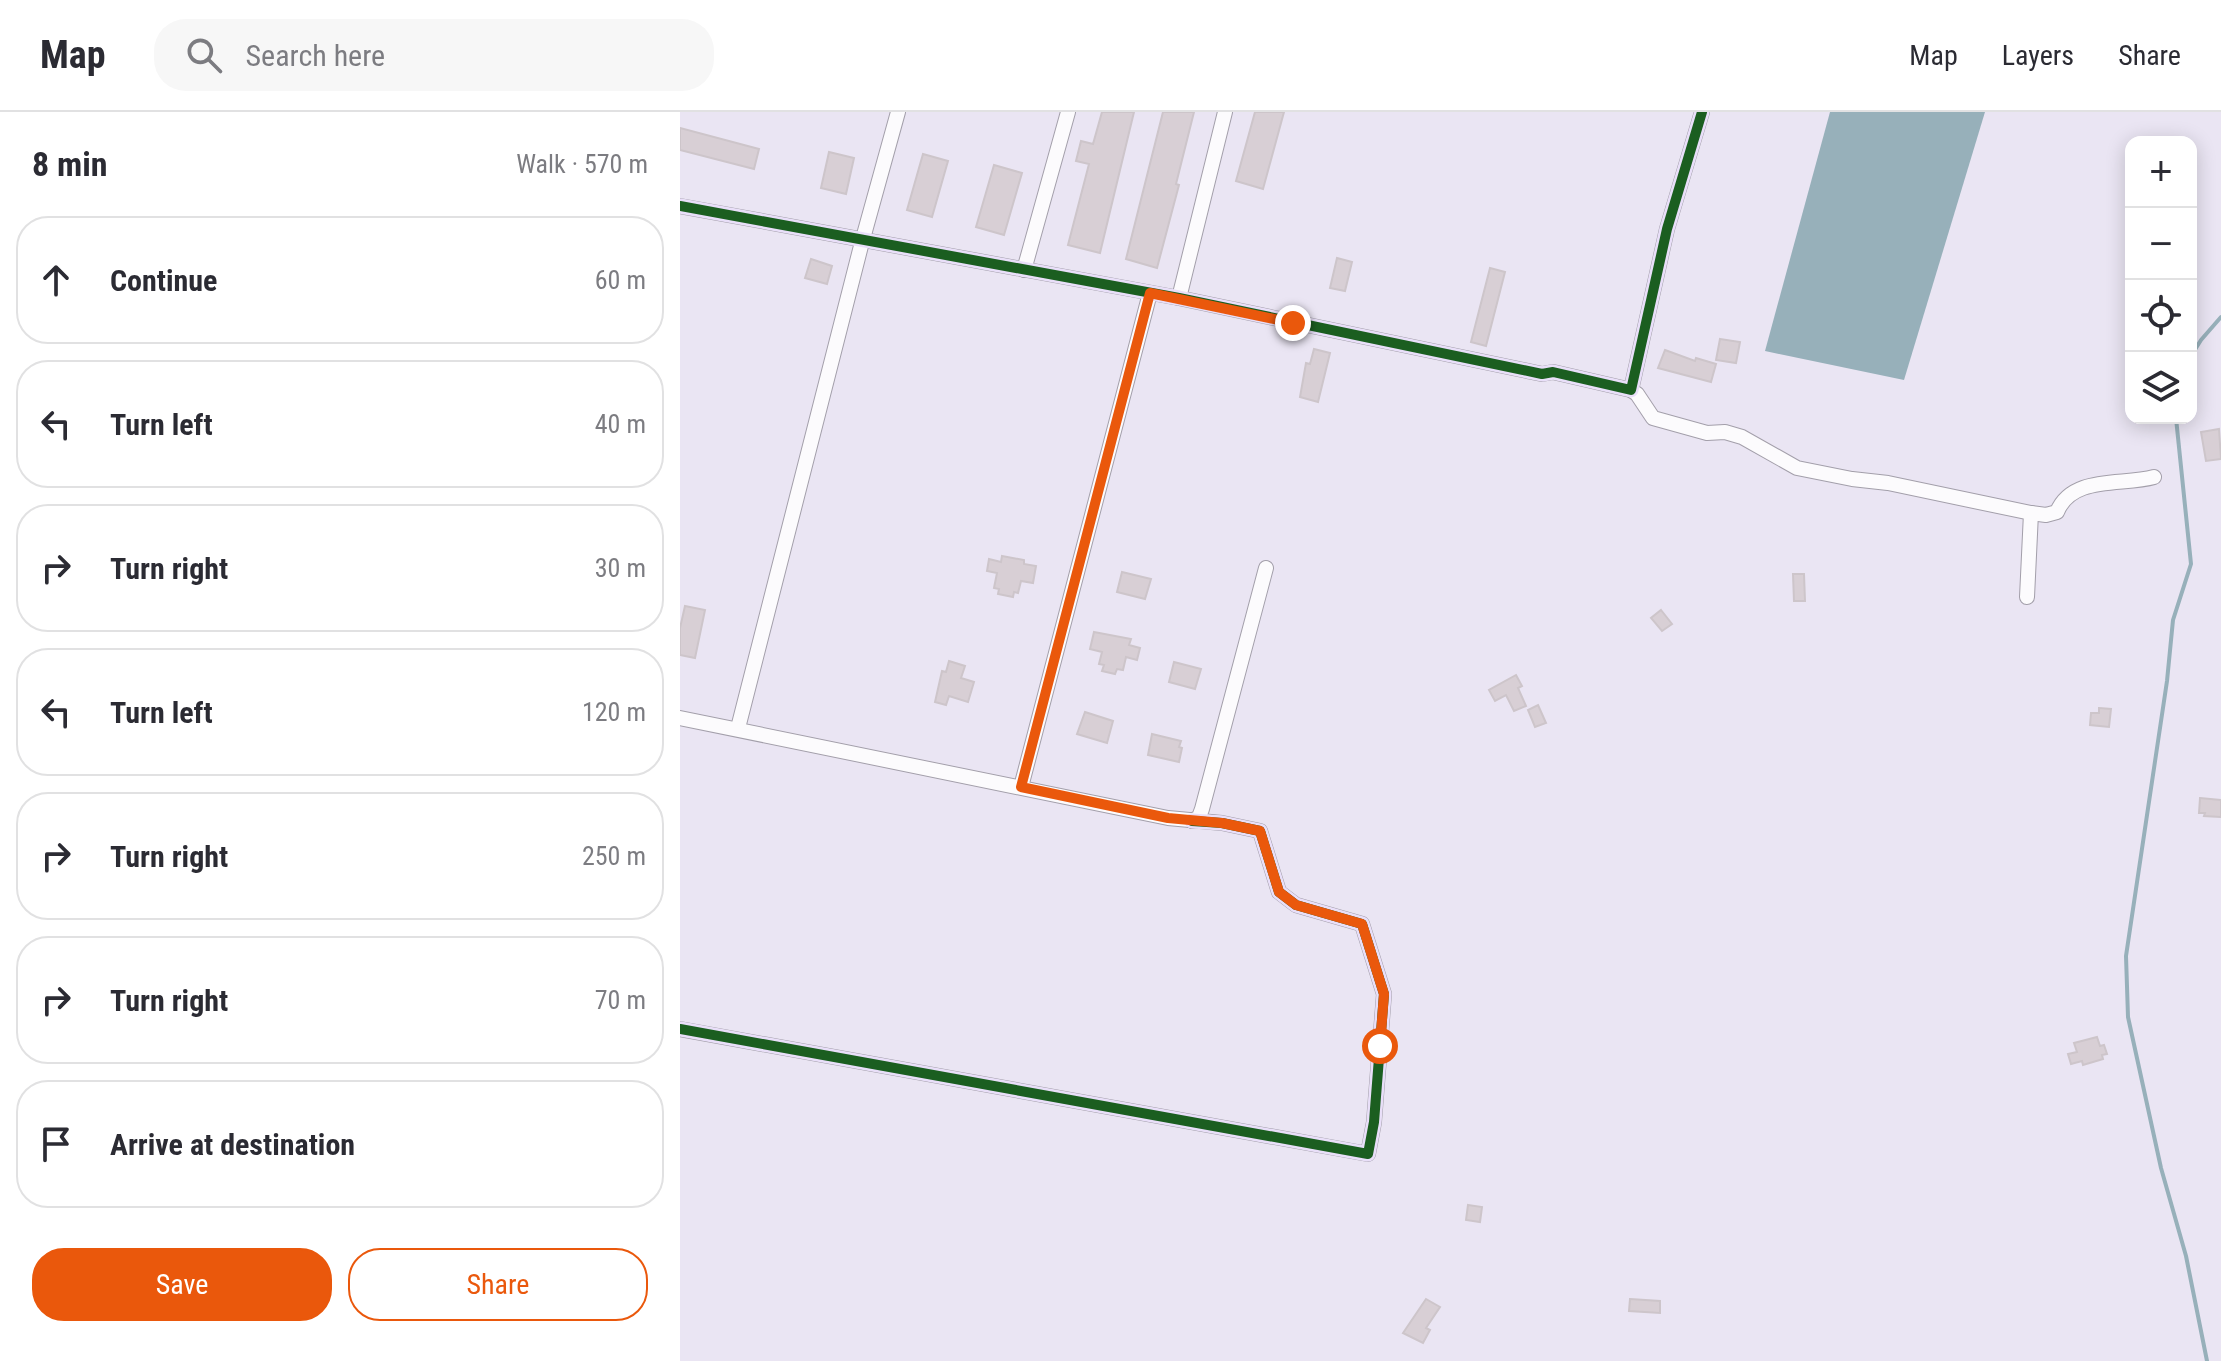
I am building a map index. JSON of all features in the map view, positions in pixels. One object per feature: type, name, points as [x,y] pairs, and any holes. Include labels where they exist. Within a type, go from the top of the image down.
[{"type":"street","points":[[738,728],[898,112]]},
{"type":"street","points":[[1024,270],[1068,112]]},
{"type":"street","points":[[1179,298],[1225,112]]},
{"type":"street","points":[[1631,390],[1667,229],[1702,112]]},
{"type":"street","points":[[680,206],[862,242],[1179,298],[1542,374],[1553,372],[1631,390],[1653,418],[1707,433],[1725,432],[1742,437],[1797,468],[1888,483],[2031,513],[2046,515],[2057,512],[2062,501],[2079,489],[2154,477]]},
{"type":"street","points":[[1021,787],[1150,293]]},
{"type":"street","points":[[2027,591],[2031,513]]},
{"type":"street","points":[[1192,821],[1199,817],[1202,809],[1266,568]]},
{"type":"street","points":[[680,718],[1168,818],[1222,823],[1260,831],[1279,892],[1296,905],[1362,924],[1384,994],[1374,1122],[1368,1154],[680,1029]]},
{"type":"water","points":[[1830,112],[1985,112],[1904,380],[1765,351]]},
{"type":"building","points":[[1102,112],[1134,112],[1100,253],[1068,245],[1089,164],[1076,161],[1081,141],[1093,144]]},
{"type":"building","points":[[1163,112],[1194,112],[1157,268],[1126,259]]},
{"type":"building","points":[[1255,112],[1284,112],[1263,189],[1236,181]]},
{"type":"building","points":[[680,128],[759,149],[754,169],[680,150]]},
{"type":"building","points":[[829,152],[854,158],[846,194],[821,188]]},
{"type":"building","points":[[923,154],[948,161],[932,217],[907,210]]},
{"type":"building","points":[[994,165],[1022,173],[1004,235],[976,227]]},
{"type":"building","points":[[1337,258],[1352,262],[1345,291],[1330,288]]},
{"type":"building","points":[[811,259],[832,266],[827,284],[805,278]]},
{"type":"building","points":[[1490,268],[1505,272],[1486,346],[1471,342]]},
{"type":"building","points":[[1720,339],[1740,342],[1736,363],[1716,360]]},
{"type":"building","points":[[1314,349],[1330,353],[1318,402],[1300,397],[1306,363],[1310,364]]},
{"type":"building","points":[[1665,350],[1695,361],[1696,358],[1716,364],[1711,382],[1658,368]]},
{"type":"building","points":[[2219,429],[2221,459],[2206,461],[2201,432]]},
{"type":"building","points":[[1002,556],[1036,566],[1033,583],[1021,581],[1018,593],[1014,592],[1013,597],[998,594],[999,589],[994,588],[997,573],[987,571],[989,559],[1001,562]]},
{"type":"building","points":[[1122,572],[1151,579],[1145,599],[1117,592]]},
{"type":"building","points":[[1793,574],[1804,574],[1805,601],[1794,601]]},
{"type":"building","points":[[685,606],[705,610],[695,658],[680,655],[680,628]]},
{"type":"building","points":[[1661,610],[1672,624],[1662,631],[1651,618]]},
{"type":"building","points":[[1094,632],[1131,639],[1129,645],[1140,648],[1137,660],[1126,657],[1123,670],[1117,669],[1115,674],[1102,671],[1104,665],[1099,664],[1102,652],[1090,649]]},
{"type":"building","points":[[949,661],[965,666],[961,678],[974,682],[968,702],[949,696],[946,705],[935,702],[942,671],[946,672]]},
{"type":"building","points":[[1174,662],[1201,669],[1195,689],[1169,682]]},
{"type":"building","points":[[1516,675],[1526,706],[1514,711],[1506,695],[1495,701],[1489,690]]},
{"type":"building","points":[[1538,705],[1546,723],[1535,727],[1528,710]]},
{"type":"building","points":[[2099,708],[2111,709],[2109,727],[2090,725],[2091,713],[2099,713]]},
{"type":"building","points":[[1085,712],[1113,721],[1107,743],[1077,734]]},
{"type":"building","points":[[1152,734],[1181,741],[1179,762],[1148,755]]},
{"type":"building","points":[[2200,798],[2221,800],[2221,817],[2199,813]]},
{"type":"building","points":[[2097,1037],[2107,1054],[2102,1055],[2103,1059],[2083,1065],[2082,1061],[2071,1064],[2068,1054],[2077,1052],[2074,1043]]},
{"type":"building","points":[[1468,1205],[1482,1207],[1480,1222],[1466,1220]]},
{"type":"building","points":[[1426,1299],[1440,1307],[1426,1328],[1430,1330],[1423,1343],[1403,1333]]},
{"type":"building","points":[[1630,1299],[1660,1301],[1660,1313],[1629,1311]]},
{"type":"waterway","points":[[2194,352],[2221,317]]},
{"type":"waterway","points":[[2177,424],[2191,564],[2173,620],[2167,681],[2126,956],[2128,1017],[2161,1168],[2186,1256],[2207,1361]]},
{"type":"cycle path","points":[[680,206],[1179,298],[1631,390],[1667,229],[1702,112]]},
{"type":"cycle path","points":[[680,1029],[1368,1154],[1374,1122],[1384,994],[1362,924],[1296,905],[1279,892],[1260,831],[1192,821]]},
{"type":"route","points":[[1293,323],[1150,293],[1021,787],[1168,818],[1222,823],[1260,831],[1279,892],[1296,905],[1362,924],[1384,994],[1380,1046]]}]
